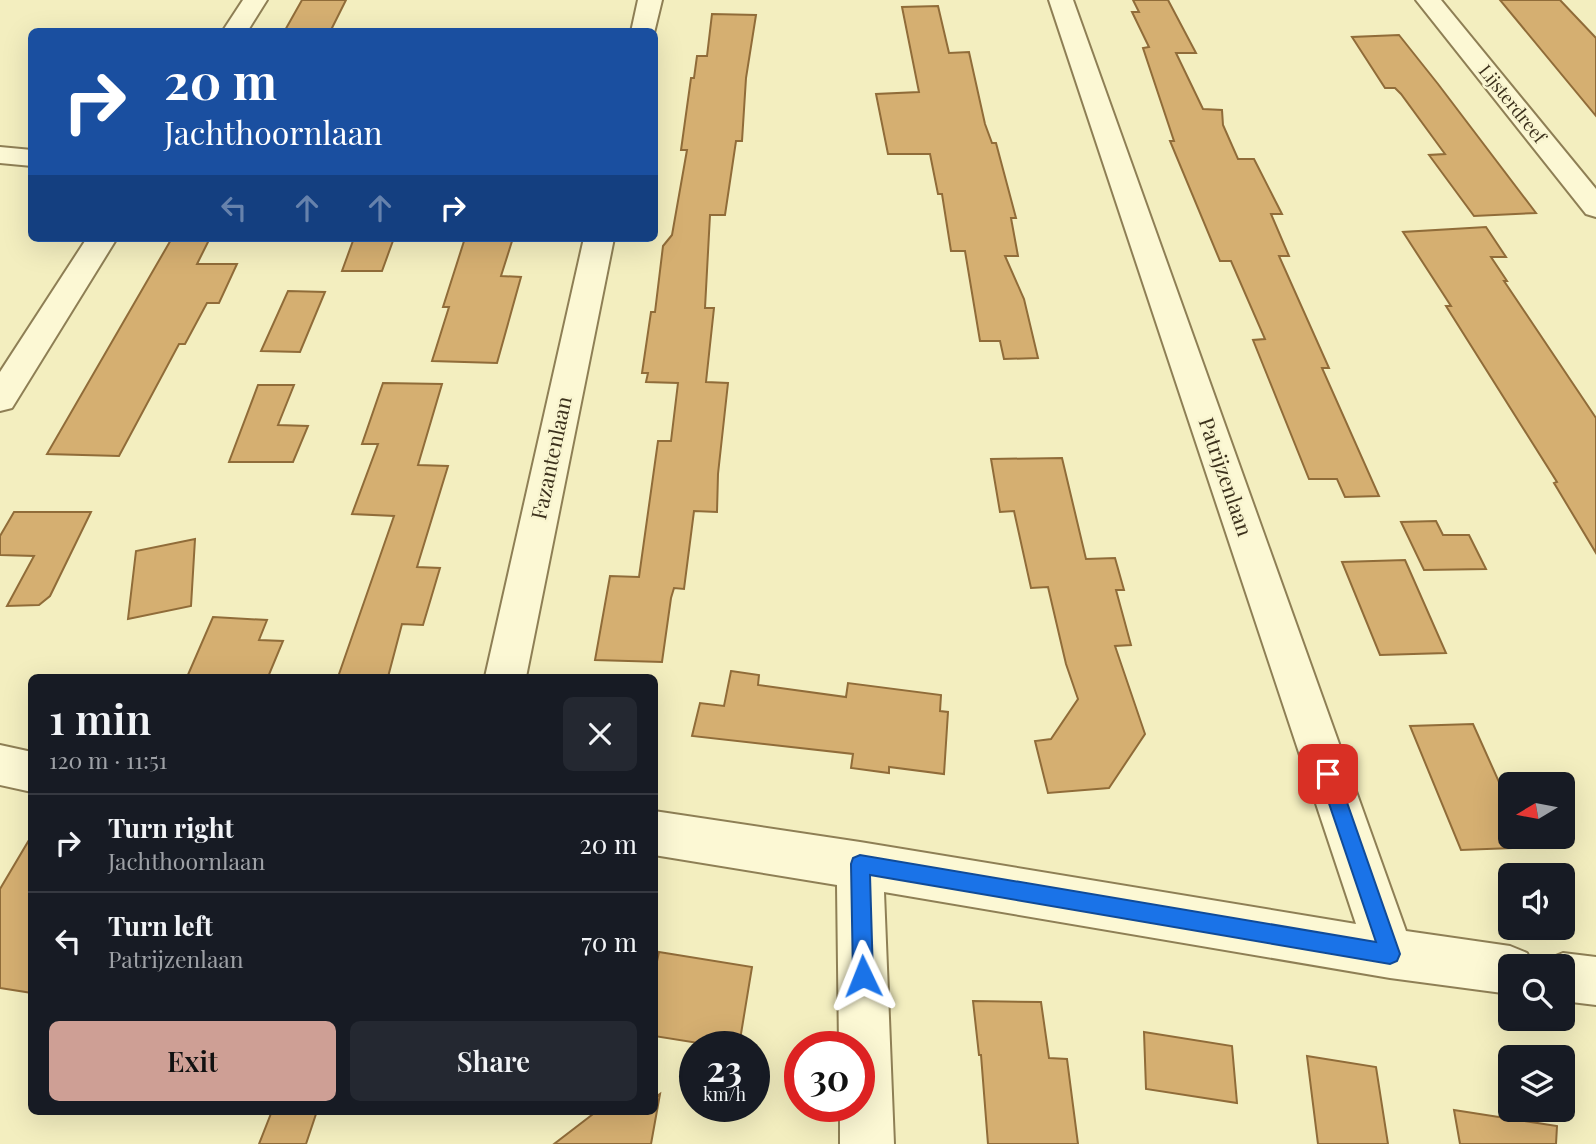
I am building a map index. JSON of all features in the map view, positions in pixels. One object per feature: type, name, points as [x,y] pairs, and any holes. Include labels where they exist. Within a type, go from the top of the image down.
[{"type":"street","points":[[236,28],[254,0]]},
{"type":"street","points":[[644,28],[650,0]]},
{"type":"street","name":"Patrijzenlaan","points":[[1060,0],[1390,954]]},
{"type":"street","name":"Lijsterdreef","points":[[1428,0],[1596,208]]},
{"type":"street","points":[[0,155],[28,158]]},
{"type":"street","points":[[0,399],[100,242]]},
{"type":"street","name":"Fazantenlaan","points":[[506,674],[598,242]]},
{"type":"street","points":[[0,765],[28,771]]},
{"type":"street","points":[[658,835],[860,864],[1390,954],[1498,968]]},
{"type":"street","points":[[860,864],[867,1144]]},
{"type":"street","points":[[1575,978],[1596,981]]},
{"type":"building","points":[[302,0],[346,0],[332,28],[286,28]]},
{"type":"building","points":[[1133,0],[1168,0],[1196,53],[1176,53],[1203,109],[1222,110],[1223,125],[1238,159],[1254,159],[1282,214],[1271,214],[1289,256],[1279,256],[1329,368],[1322,368],[1379,496],[1345,497],[1337,479],[1309,479],[1253,340],[1265,339],[1231,261],[1220,261],[1170,141],[1174,141],[1143,48],[1149,47],[1132,12],[1139,12]]},
{"type":"building","points":[[1500,0],[1560,0],[1596,38],[1596,116]]},
{"type":"building","points":[[938,6],[949,53],[969,52],[985,124],[992,143],[996,143],[1016,218],[1011,218],[1018,256],[1005,256],[1024,299],[1038,358],[1004,359],[1000,341],[980,341],[965,251],[951,251],[942,194],[938,194],[930,154],[888,154],[876,94],[919,92],[902,7]]},
{"type":"building","points":[[712,14],[756,15],[746,78],[742,141],[736,141],[725,215],[710,215],[705,308],[714,308],[706,382],[728,383],[718,474],[717,512],[694,511],[684,589],[674,588],[662,662],[595,660],[610,576],[639,577],[658,441],[671,441],[678,383],[646,382],[648,373],[642,373],[651,312],[655,312],[663,246],[672,235],[687,150],[681,150],[691,78],[694,78],[697,56],[707,56]]},
{"type":"building","points":[[1399,35],[1536,213],[1474,216],[1429,155],[1445,154],[1401,94],[1395,88],[1385,88],[1352,37]]},
{"type":"building","points":[[1486,227],[1506,257],[1491,257],[1507,281],[1504,281],[1596,418],[1596,553],[1554,483],[1557,482],[1446,306],[1451,306],[1403,232]]},
{"type":"building","points":[[170,242],[208,242],[197,264],[237,264],[219,303],[207,303],[185,344],[179,344],[119,456],[47,454]]},
{"type":"building","points":[[353,242],[393,242],[382,271],[342,271]]},
{"type":"building","points":[[464,242],[512,242],[501,276],[521,277],[497,363],[432,361],[449,307],[443,307]]},
{"type":"building","points":[[288,291],[325,292],[300,352],[261,351]]},
{"type":"building","points":[[383,383],[442,384],[418,465],[448,466],[417,567],[440,568],[423,625],[402,624],[389,674],[339,674],[394,516],[352,514],[378,444],[362,444]]},
{"type":"building","points":[[258,385],[294,385],[278,425],[308,426],[293,462],[229,462]]},
{"type":"building","points":[[1062,458],[1086,559],[1115,558],[1124,590],[1116,590],[1131,645],[1115,646],[1145,734],[1109,788],[1048,793],[1035,741],[1051,739],[1078,699],[1066,664],[1048,587],[1031,588],[1014,511],[1000,512],[991,459]]},
{"type":"building","points":[[14,512],[91,512],[50,596],[39,605],[7,606],[34,556],[0,555],[0,536]]},
{"type":"building","points":[[1436,521],[1443,535],[1469,535],[1486,569],[1424,570],[1401,522]]},
{"type":"building","points":[[195,539],[191,606],[128,619],[136,551]]},
{"type":"building","points":[[1405,560],[1446,653],[1380,655],[1342,562]]},
{"type":"building","points":[[213,617],[267,620],[259,640],[283,641],[269,674],[188,674]]},
{"type":"building","points":[[731,671],[759,675],[758,685],[846,697],[848,683],[941,695],[940,711],[948,712],[944,774],[889,767],[889,773],[851,768],[853,754],[692,736],[700,703],[724,706]]},
{"type":"building","points":[[1473,724],[1498,780],[1498,849],[1461,850],[1410,726]]},
{"type":"building","points":[[28,842],[28,992],[0,988],[0,889]]},
{"type":"building","points":[[659,952],[752,967],[741,1031],[679,1031],[679,1040],[658,1037]]},
{"type":"building","points":[[973,1001],[1041,1002],[1049,1058],[1067,1059],[1078,1144],[988,1144],[981,1055]]},
{"type":"building","points":[[1144,1032],[1232,1046],[1237,1103],[1146,1089]]},
{"type":"building","points":[[1307,1056],[1376,1067],[1388,1144],[1318,1144]]},
{"type":"building","points":[[1454,1110],[1498,1117],[1498,1122],[1531,1122],[1557,1126],[1556,1144],[1460,1144]]},
{"type":"building","points":[[270,1115],[316,1115],[306,1144],[259,1144]]},
{"type":"building","points":[[592,1115],[656,1115],[651,1144],[554,1144]]},
{"type":"route","points":[[863,976],[860,864],[1390,954],[1328,774]]}]
